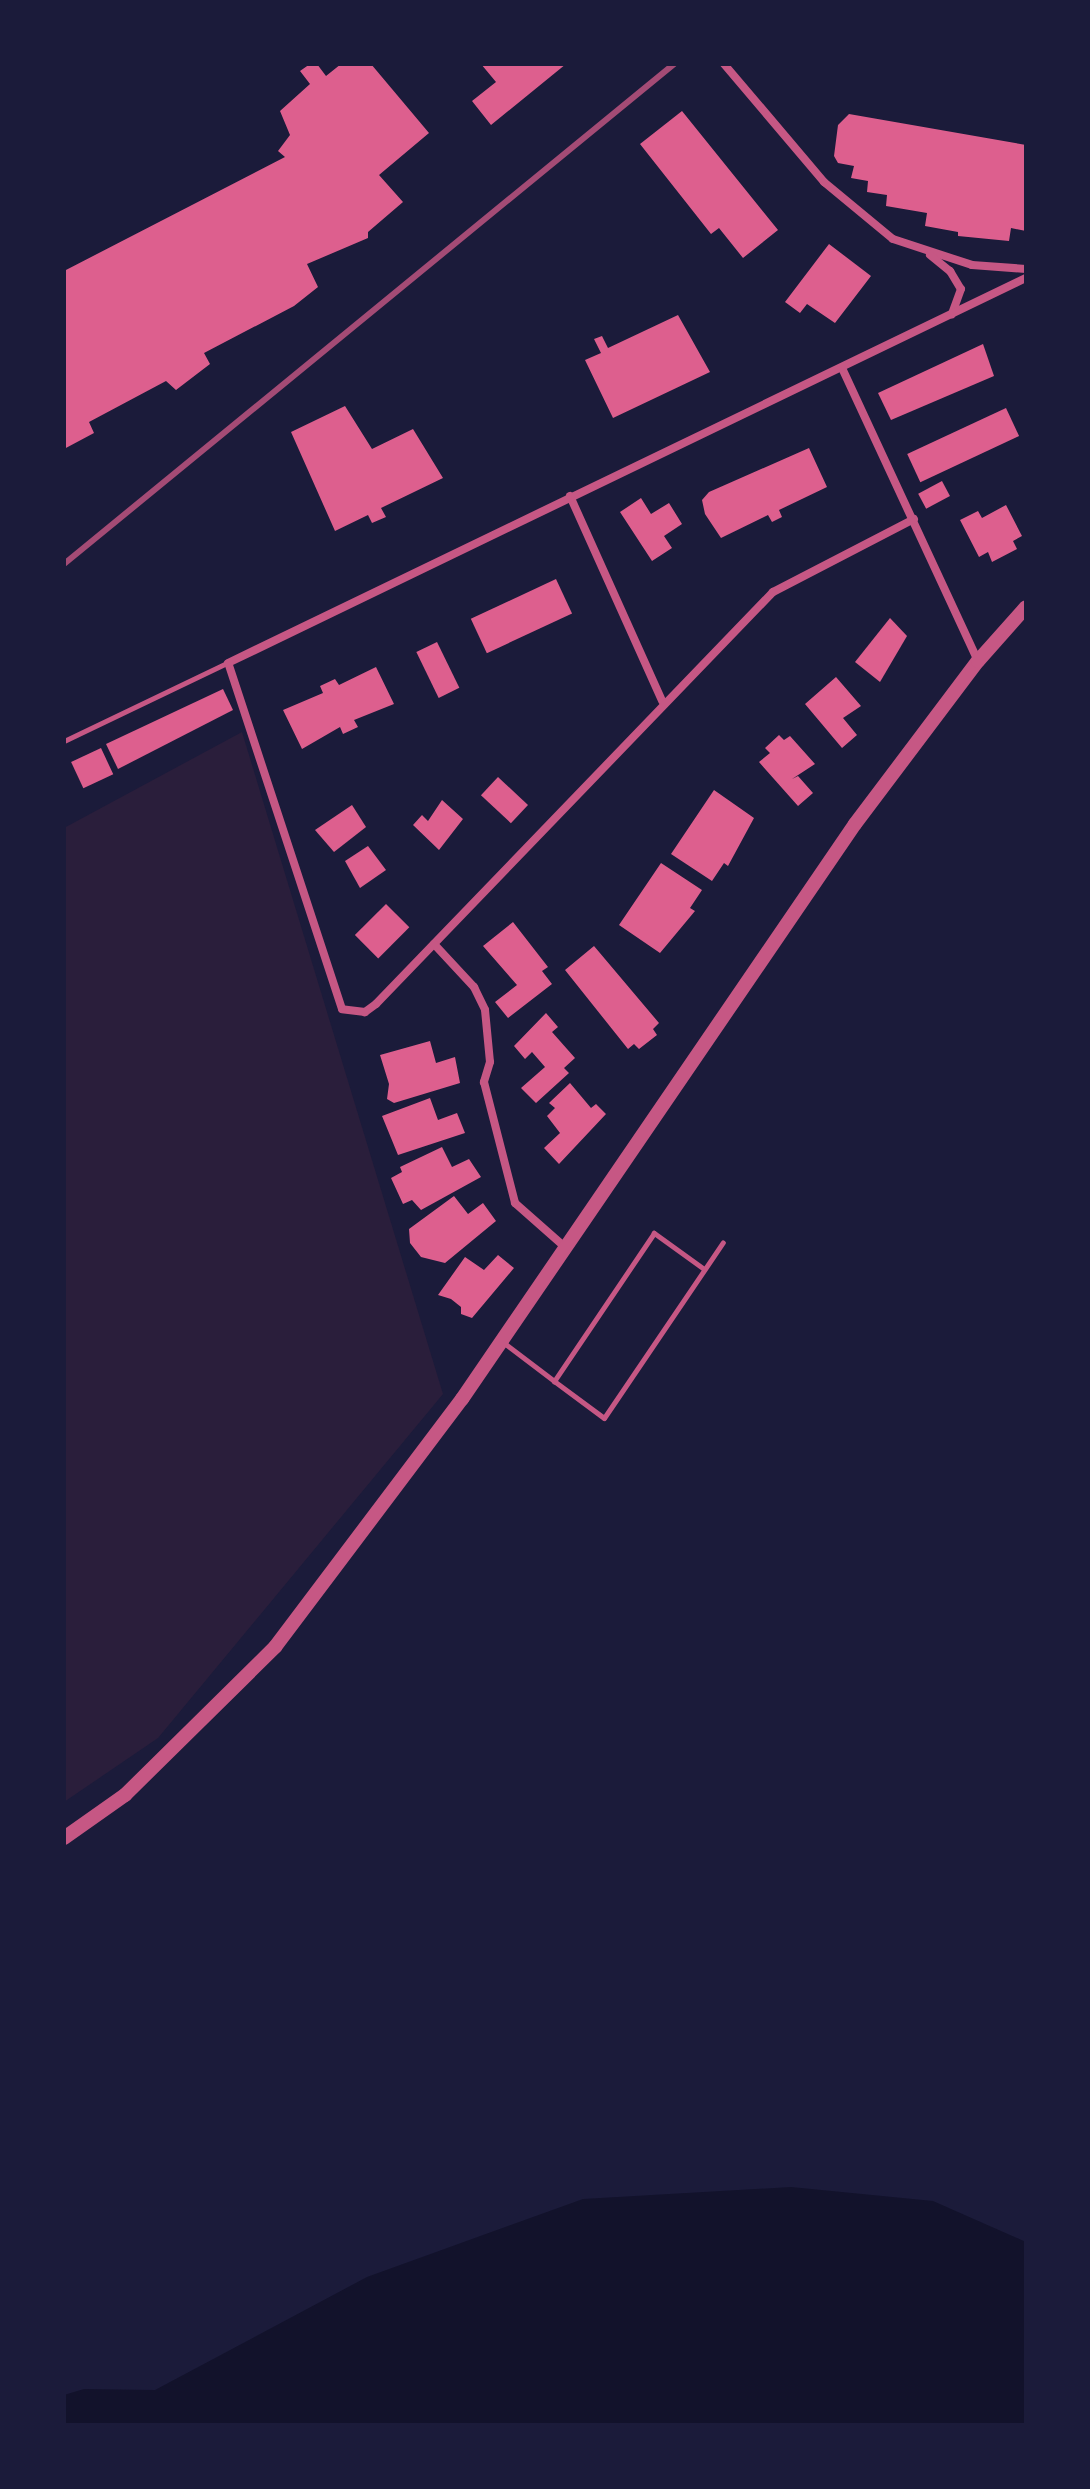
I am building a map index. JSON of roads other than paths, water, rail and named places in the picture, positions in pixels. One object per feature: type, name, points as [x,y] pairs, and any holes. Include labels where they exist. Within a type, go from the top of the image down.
[{"type":"street","points":[[724,64],[824,182],[893,239],[926,252],[1002,271],[1026,269]]},
{"type":"street","points":[[926,252],[950,271],[961,289],[952,314]]},
{"type":"street","points":[[914,519],[773,592],[662,701],[376,1004],[353,1012],[337,1002],[228,663],[1026,278]]},
{"type":"street","points":[[842,368],[978,661]]},
{"type":"street","points":[[570,496],[662,701]]},
{"type":"street","points":[[64,1838],[125,1795],[275,1647],[501,1341],[855,824],[978,661],[1026,607]]},
{"type":"street","points":[[434,944],[474,987],[485,1010],[490,1062],[484,1082],[515,1203],[566,1248]]},
{"type":"lane","points":[[64,741],[228,663]]},
{"type":"lane","points":[[554,1381],[654,1233],[704,1269]]},
{"type":"lane","points":[[501,1341],[604,1418],[723,1242]]},
{"type":"railway","points":[[64,564],[674,64]]}]
